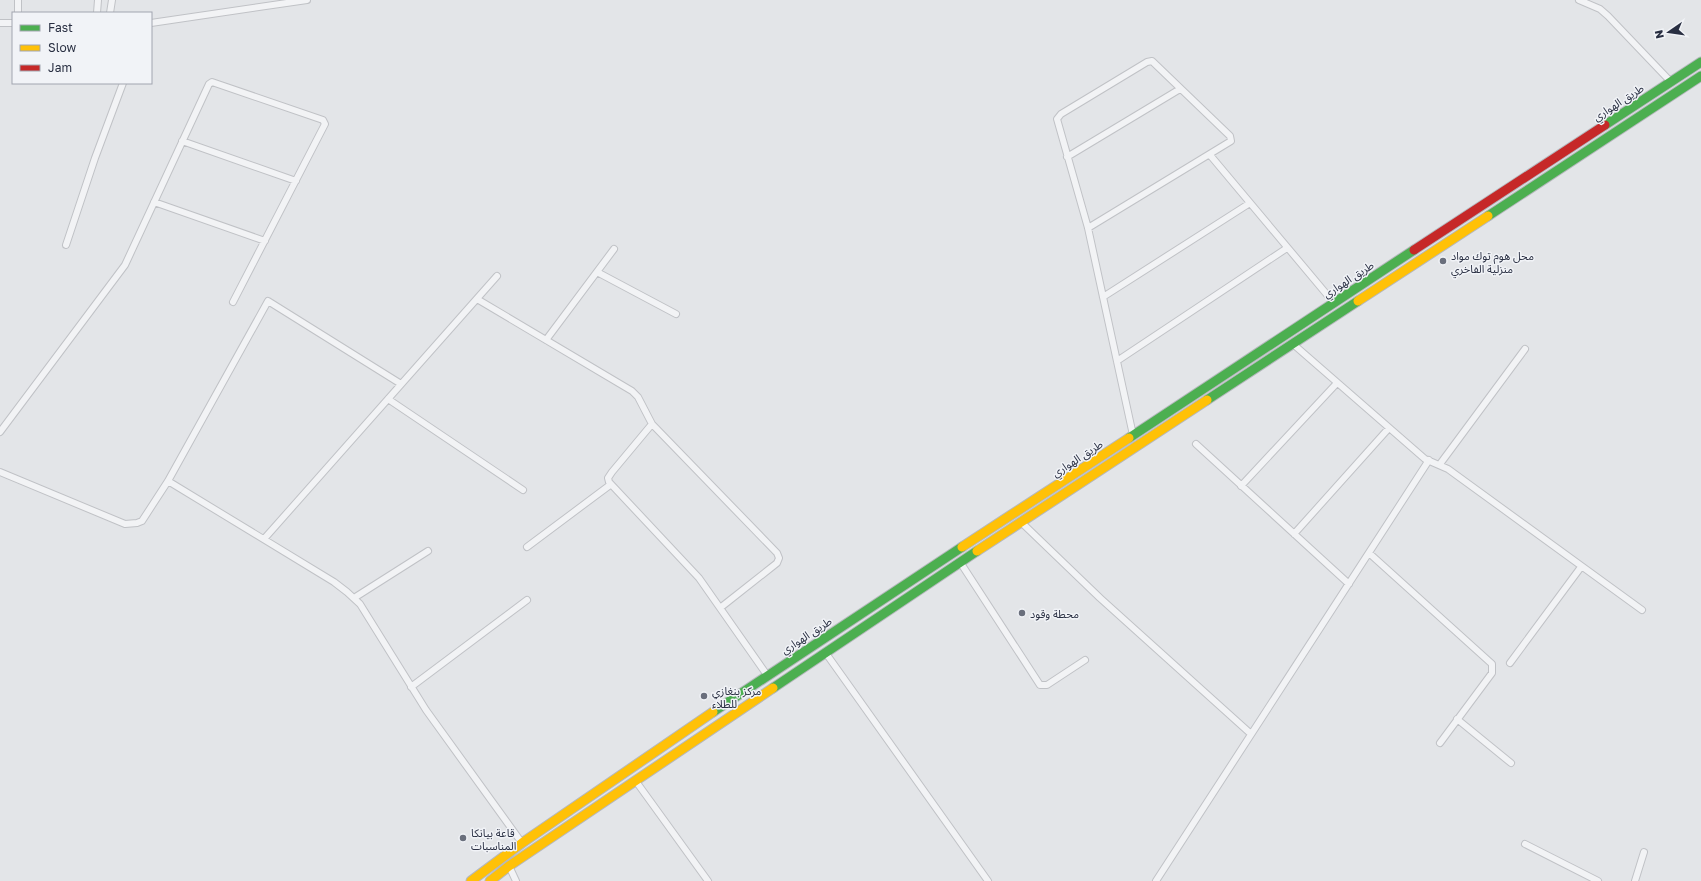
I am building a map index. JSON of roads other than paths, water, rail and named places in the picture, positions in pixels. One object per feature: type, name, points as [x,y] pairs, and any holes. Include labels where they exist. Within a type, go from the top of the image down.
[{"type":"highway","name":"طريق الهواري","points":[[471,881],[522,843],[767,675],[1701,62]]},
{"type":"highway","name":"طريق الهواري","points":[[490,881],[509,866],[635,780],[960,562],[1701,76]]},
{"type":"highway","points":[[1425,243],[1433,253]]},
{"type":"street","points":[[18,0],[18,12]]},
{"type":"street","points":[[97,12],[98,0]]},
{"type":"street","points":[[110,12],[112,0]]},
{"type":"street","points":[[152,23],[272,3],[307,0]]},
{"type":"street","points":[[1579,0],[1600,9],[1608,16],[1671,82]]},
{"type":"street","points":[[0,23],[12,23]]},
{"type":"street","points":[[1088,228],[1210,155],[1229,143],[1232,138],[1153,62],[1150,61],[1061,114],[1058,117],[1057,122],[1088,228],[1133,435]]},
{"type":"street","points":[[0,432],[125,265],[209,84],[212,82],[323,120],[325,126],[232,302]]},
{"type":"street","points":[[66,244],[95,158],[123,84]]},
{"type":"street","points":[[1068,157],[1180,89]]},
{"type":"street","points":[[182,141],[296,181]]},
{"type":"street","points":[[1210,155],[1334,303]]},
{"type":"street","points":[[154,202],[265,241]]},
{"type":"street","points":[[1103,297],[1250,203]]},
{"type":"street","points":[[1117,361],[1287,248]]},
{"type":"street","points":[[546,340],[614,249]]},
{"type":"street","points":[[597,272],[676,314]]},
{"type":"street","points":[[264,539],[497,276]]},
{"type":"street","points":[[477,299],[632,390],[638,396],[652,424],[777,553],[779,558],[777,563],[720,608]]},
{"type":"street","points":[[0,472],[125,524],[131,524],[142,520],[168,481],[268,300],[401,384]]},
{"type":"street","points":[[1293,344],[1389,428],[1429,460],[1440,464],[1642,610]]},
{"type":"street","points":[[1440,464],[1525,349]]},
{"type":"street","points":[[1241,486],[1337,383]]},
{"type":"street","points":[[388,399],[523,490]]},
{"type":"street","points":[[652,424],[612,472],[608,478],[610,486],[699,578],[767,675]]},
{"type":"street","points":[[1294,534],[1389,428]]},
{"type":"street","points":[[1196,444],[1349,584]]},
{"type":"street","points":[[1156,881],[1429,460]]},
{"type":"street","points":[[168,481],[334,582],[360,604],[411,687],[522,843]]},
{"type":"street","points":[[526,547],[610,486]]},
{"type":"street","points":[[1021,522],[1140,635],[1251,734]]},
{"type":"street","points":[[354,598],[428,551]]},
{"type":"street","points":[[1370,553],[1492,664],[1492,673],[1440,743]]},
{"type":"street","points":[[960,562],[1040,685],[1047,685],[1085,660]]},
{"type":"street","points":[[1510,663],[1581,566]]},
{"type":"street","points":[[411,687],[527,600]]},
{"type":"street","points":[[825,652],[988,881]]},
{"type":"street","points":[[1457,719],[1511,763]]},
{"type":"street","points":[[635,780],[708,881]]},
{"type":"street","points":[[1526,844],[1598,881]]},
{"type":"street","points":[[1635,881],[1644,852]]},
{"type":"street","points":[[509,866],[516,881]]},
{"type":"place","name":"محل هوم توك مواد منزلية الفاخري","points":[[1443,261]]},
{"type":"place","name":"محطة وقود","points":[[1022,613]]},
{"type":"place","name":"مركز بنغازي للطلاء","points":[[704,696]]},
{"type":"place","name":"قاعة بيانكا المناسبات","points":[[463,838]]}]
